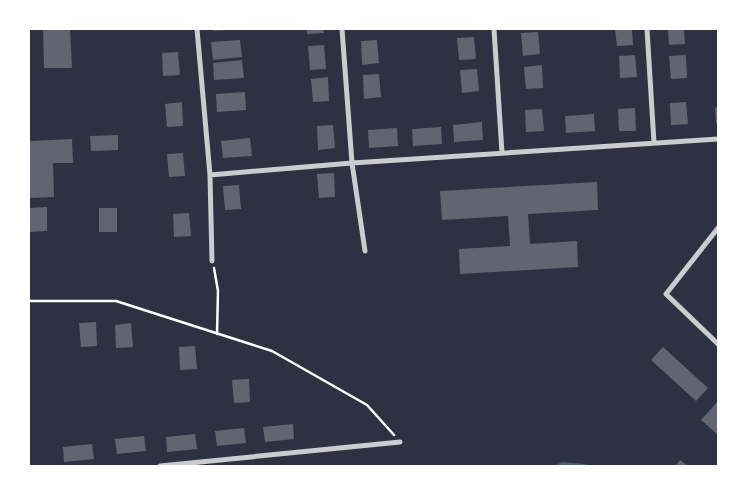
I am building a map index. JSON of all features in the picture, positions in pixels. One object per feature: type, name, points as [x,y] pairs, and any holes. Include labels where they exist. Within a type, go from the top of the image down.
[{"type":"street","points":[[197,29],[210,175],[212,261]]},
{"type":"street","points":[[342,29],[352,163],[365,251]]},
{"type":"street","points":[[494,29],[502,153]]},
{"type":"street","points":[[648,29],[654,143]]},
{"type":"street","points":[[210,175],[352,163],[718,139]]},
{"type":"street","points":[[718,228],[666,294],[718,344]]},
{"type":"street","points":[[160,466],[400,442]]},
{"type":"path","points":[[212,261],[218,291],[217,334]]},
{"type":"path","points":[[29,301],[116,301],[272,352],[367,405],[400,442]]},
{"type":"building","points":[[43,29],[70,29],[72,68],[44,68]]},
{"type":"building","points":[[213,29],[231,29],[231,30],[213,31]]},
{"type":"building","points":[[307,29],[323,29],[324,33],[307,34]]},
{"type":"building","points":[[615,29],[632,29],[633,45],[617,46]]},
{"type":"building","points":[[668,29],[684,29],[685,44],[669,45]]},
{"type":"building","points":[[538,32],[540,54],[523,56],[521,33]]},
{"type":"building","points":[[474,37],[476,59],[459,60],[457,38]]},
{"type":"building","points":[[240,40],[242,57],[213,60],[211,42]]},
{"type":"building","points":[[377,40],[379,63],[362,65],[361,41]]},
{"type":"building","points":[[324,45],[326,69],[310,70],[308,46]]},
{"type":"building","points":[[178,52],[180,75],[163,76],[162,53]]},
{"type":"building","points":[[635,55],[637,77],[620,78],[619,56]]},
{"type":"building","points":[[686,55],[687,78],[671,79],[669,56]]},
{"type":"building","points":[[242,60],[244,78],[214,80],[213,63]]},
{"type":"building","points":[[542,65],[543,88],[526,89],[524,67]]},
{"type":"building","points":[[477,69],[479,91],[462,93],[460,70]]},
{"type":"building","points":[[379,74],[381,97],[364,99],[363,75]]},
{"type":"building","points":[[328,77],[329,101],[313,102],[311,79]]},
{"type":"building","points":[[245,92],[246,110],[217,112],[216,94]]},
{"type":"building","points":[[182,102],[183,126],[167,127],[165,104]]},
{"type":"building","points":[[686,102],[688,124],[671,125],[670,103]]},
{"type":"building","points":[[718,107],[718,123],[716,123],[715,108]]},
{"type":"building","points":[[635,108],[636,131],[619,131],[618,109]]},
{"type":"building","points":[[542,109],[544,131],[526,132],[525,110]]},
{"type":"building","points":[[594,114],[595,131],[566,133],[565,116]]},
{"type":"building","points":[[482,122],[483,140],[454,142],[453,125]]},
{"type":"building","points":[[333,125],[335,148],[318,150],[317,126]]},
{"type":"building","points":[[441,127],[442,144],[413,146],[412,129]]},
{"type":"building","points":[[397,128],[398,146],[369,148],[368,130]]},
{"type":"building","points":[[118,135],[118,150],[91,151],[90,136]]},
{"type":"building","points":[[250,138],[252,156],[223,158],[221,141]]},
{"type":"building","points":[[72,139],[73,163],[53,163],[54,197],[29,198],[29,141]]},
{"type":"building","points":[[183,153],[185,176],[169,177],[167,154]]},
{"type":"building","points":[[334,173],[335,197],[319,198],[317,174]]},
{"type":"building","points":[[597,182],[598,210],[528,214],[530,244],[577,241],[578,267],[460,274],[459,249],[510,246],[508,216],[442,220],[440,191]]},
{"type":"building","points":[[239,185],[241,209],[225,210],[223,186]]},
{"type":"building","points":[[47,207],[47,231],[29,232],[29,208]]},
{"type":"building","points":[[99,208],[117,208],[117,232],[99,232]]},
{"type":"building","points":[[189,213],[191,236],[174,237],[173,214]]},
{"type":"building","points":[[96,322],[97,346],[81,347],[79,323]]},
{"type":"building","points":[[131,323],[133,347],[116,348],[115,325]]},
{"type":"building","points":[[195,346],[197,369],[180,370],[179,347]]},
{"type":"building","points":[[663,347],[708,388],[696,401],[651,360]]},
{"type":"building","points":[[249,379],[250,402],[234,403],[232,380]]},
{"type":"building","points":[[718,401],[718,435],[701,420]]},
{"type":"building","points":[[293,424],[294,439],[265,442],[263,427]]},
{"type":"building","points":[[244,428],[246,443],[217,446],[215,431]]},
{"type":"building","points":[[195,434],[197,449],[167,452],[166,437]]},
{"type":"building","points":[[144,436],[146,451],[117,454],[115,439]]},
{"type":"building","points":[[92,444],[94,459],[64,462],[63,447]]},
{"type":"building","points":[[680,460],[688,466],[675,466]]},
{"type":"waterway","points":[[559,466],[562,464],[585,466]]}]
